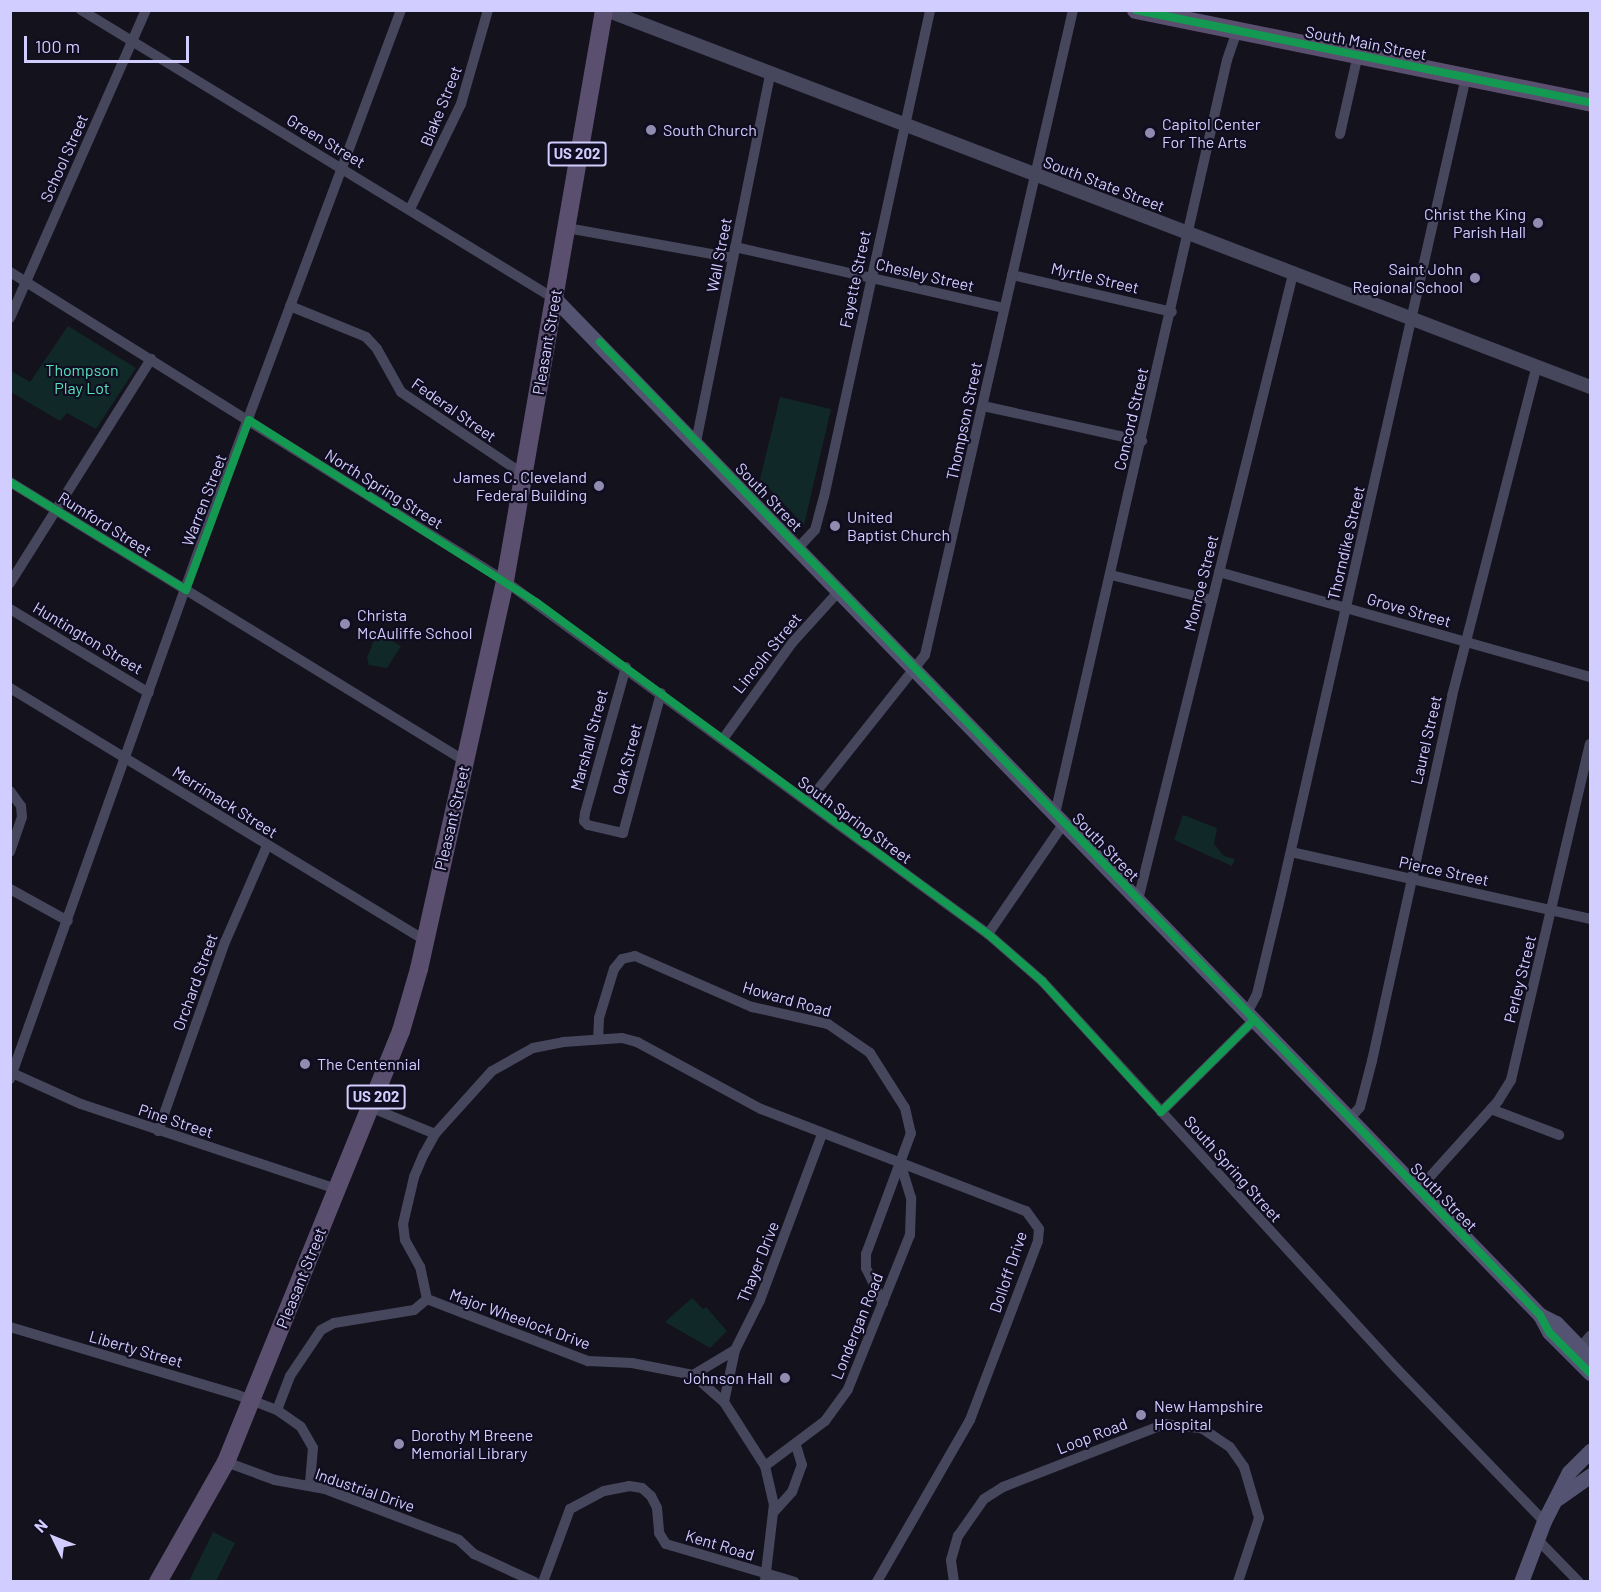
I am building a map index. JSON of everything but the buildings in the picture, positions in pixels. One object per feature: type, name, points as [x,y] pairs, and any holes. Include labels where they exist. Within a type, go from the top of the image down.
[{"type":"main road","name":"Pleasant Street","points":[[158,1581],[226,1462],[372,1108],[401,1031],[425,940],[505,581],[567,228],[582,123],[605,10]]},
{"type":"main road","name":"South Main Street","points":[[1136,10],[1180,15],[1237,32],[1358,54],[1590,102]]},
{"type":"main road","name":"South Street","points":[[555,299],[799,547],[1540,1315],[1549,1332],[1590,1373]]},
{"type":"main road","name":"South Street","points":[[1540,1315],[1556,1323],[1587,1347]]},
{"type":"main road","points":[[1521,1581],[1544,1521],[1569,1472],[1590,1451]]},
{"type":"main road","points":[[1557,1498],[1590,1476]]},
{"type":"street","name":"Green Street","points":[[81,10],[555,299]]},
{"type":"street","name":"School Street","points":[[10,318],[146,10]]},
{"type":"street","name":"Warren Street","points":[[11,1075],[128,760],[149,693],[340,168],[401,10]]},
{"type":"street","name":"Blake Street","points":[[410,209],[461,104],[488,10]]},
{"type":"street","name":"South State Street","points":[[605,10],[1590,387]]},
{"type":"street","name":"Fayette Street","points":[[799,547],[815,530],[930,10]]},
{"type":"street","name":"Thompson Street","points":[[808,802],[915,668],[930,640],[1072,10]]},
{"type":"street","name":"Concord Street","points":[[988,934],[1060,819],[1111,575],[1237,32]]},
{"type":"street","points":[[1340,134],[1358,54]]},
{"type":"street","name":"Wall Street","points":[[696,442],[770,74]]},
{"type":"street","name":"Thorndike Street","points":[[1161,1112],[1250,1016],[1253,1006],[1291,852],[1466,77]]},
{"type":"street","name":"Chesley Street","points":[[567,228],[734,253],[870,277],[1003,308]]},
{"type":"street","name":"North Spring Street","points":[[10,272],[505,581]]},
{"type":"street","name":"Monroe Street","points":[[1138,900],[1293,274]]},
{"type":"street","name":"Myrtle Street","points":[[1012,275],[1172,312]]},
{"type":"street","name":"Federal Street","points":[[290,306],[366,338],[377,349],[400,392],[523,474]]},
{"type":"street","points":[[10,583],[151,359]]},
{"type":"street","name":"Laurel Street","points":[[1349,1119],[1362,1098],[1466,641],[1537,366]]},
{"type":"street","points":[[983,406],[1142,441]]},
{"type":"street","name":"Rumford Street","points":[[10,482],[465,761]]},
{"type":"street","name":"Grove Street","points":[[1219,572],[1590,677]]},
{"type":"street","points":[[1111,575],[1212,600]]},
{"type":"street","name":"South Spring Street","points":[[505,581],[626,667],[988,934],[1042,981],[1396,1368],[1544,1521]]},
{"type":"street","name":"Lincoln Street","points":[[723,739],[792,643],[839,591]]},
{"type":"street","name":"Huntington Street","points":[[10,609],[149,693]]},
{"type":"street","name":"Marshall Street","points":[[623,833],[602,831],[584,821],[626,667]]},
{"type":"street","name":"Merrimack Street","points":[[10,688],[425,940]]},
{"type":"street","name":"Oak Street","points":[[623,833],[661,693]]},
{"type":"street","name":"Perley Street","points":[[1418,1190],[1491,1109],[1510,1080],[1590,744]]},
{"type":"street","points":[[10,791],[21,806],[22,817],[10,852]]},
{"type":"street","name":"Orchard Street","points":[[158,1131],[225,942],[267,846]]},
{"type":"street","name":"Pierce Street","points":[[1291,852],[1590,919]]},
{"type":"street","points":[[10,889],[68,921]]},
{"type":"street","name":"Howard Road","points":[[598,1039],[599,1018],[614,969],[622,959],[635,956],[752,1007],[828,1024],[870,1053],[905,1108],[911,1133],[901,1165]]},
{"type":"street","name":"Major Wheelock Drive","points":[[693,1375],[632,1363],[588,1361],[427,1299],[420,1267],[405,1240],[403,1224],[414,1177],[435,1134],[477,1086],[510,1058],[550,1044],[598,1039],[637,1042],[745,1101]]},
{"type":"street","name":"Pine Street","points":[[11,1075],[81,1104],[158,1131],[337,1189]]},
{"type":"street","name":"Dolloff Drive","points":[[745,1101],[901,1165],[1026,1211],[1039,1229],[1034,1254],[970,1420],[877,1581]]},
{"type":"street","points":[[372,1108],[435,1134]]},
{"type":"street","points":[[1491,1109],[1558,1135]]},
{"type":"street","name":"Thayer Drive","points":[[724,1402],[735,1350],[760,1300],[822,1134]]},
{"type":"street","points":[[883,1303],[866,1268],[866,1254],[901,1165]]},
{"type":"street","name":"Londergan Road","points":[[765,1466],[796,1445],[825,1421],[848,1389],[910,1235],[911,1198],[901,1165]]},
{"type":"street","points":[[277,1410],[291,1376],[321,1330],[334,1323],[414,1310],[427,1299]]},
{"type":"street","name":"Liberty Street","points":[[10,1327],[277,1410],[301,1427],[314,1448],[310,1485]]},
{"type":"street","points":[[735,1350],[693,1375],[724,1402],[765,1466],[773,1512],[766,1578],[795,1581]]},
{"type":"street","name":"Loop Road","points":[[954,1581],[951,1560],[958,1536],[984,1499],[1003,1487],[1165,1424],[1203,1430],[1230,1447],[1244,1467],[1259,1518],[1238,1581]]},
{"type":"street","points":[[773,1512],[792,1492],[802,1465],[796,1445]]},
{"type":"street","name":"Industrial Drive","points":[[226,1462],[276,1480],[310,1485],[459,1540],[474,1554],[535,1581]]},
{"type":"street","name":"Kent Road","points":[[543,1581],[570,1509],[604,1491],[629,1486],[642,1488],[651,1496],[657,1508],[659,1533],[666,1544],[766,1578]]},
{"type":"street","points":[[1537,1539],[1579,1581]]},
{"type":"green space","name":"Thompson Play Lot","points":[[68,326],[136,368],[96,429],[67,413],[60,421],[11,392],[11,371],[30,382]]},
{"type":"green space","points":[[780,397],[831,409],[804,525],[760,479]]},
{"type":"green space","points":[[377,632],[401,646],[387,668],[369,665],[367,658]]},
{"type":"green space","points":[[1183,815],[1217,828],[1214,844],[1224,856],[1235,859],[1232,866],[1174,840]]},
{"type":"green space","points":[[692,1298],[703,1309],[706,1307],[727,1331],[710,1348],[665,1322]]},
{"type":"green space","points":[[213,1532],[235,1543],[216,1581],[189,1581]]},
{"type":"cycle path","points":[[1136,10],[1590,102]]},
{"type":"cycle path","points":[[600,342],[1540,1315],[1549,1332],[1590,1373]]},
{"type":"cycle path","points":[[10,482],[186,590],[249,420],[536,602],[988,934],[1042,981],[1161,1112],[1254,1020]]},
{"type":"place","name":"South Church","points":[[651,130]]},
{"type":"place","name":"Capitol Center For The Arts","points":[[1150,133]]},
{"type":"place","name":"Christ the King Parish Hall","points":[[1538,223]]},
{"type":"place","name":"Saint John Regional School","points":[[1475,278]]},
{"type":"place","name":"James C. Cleveland Federal Building","points":[[599,486]]},
{"type":"place","name":"United Baptist Church","points":[[835,526]]},
{"type":"place","name":"Christa McAuliffe School","points":[[345,624]]},
{"type":"place","name":"The Centennial","points":[[305,1064]]},
{"type":"place","name":"Johnson Hall","points":[[785,1378]]},
{"type":"place","name":"New Hampshire Hospital","points":[[1141,1415]]},
{"type":"place","name":"Dorothy M Breene Memorial Library","points":[[399,1444]]}]
